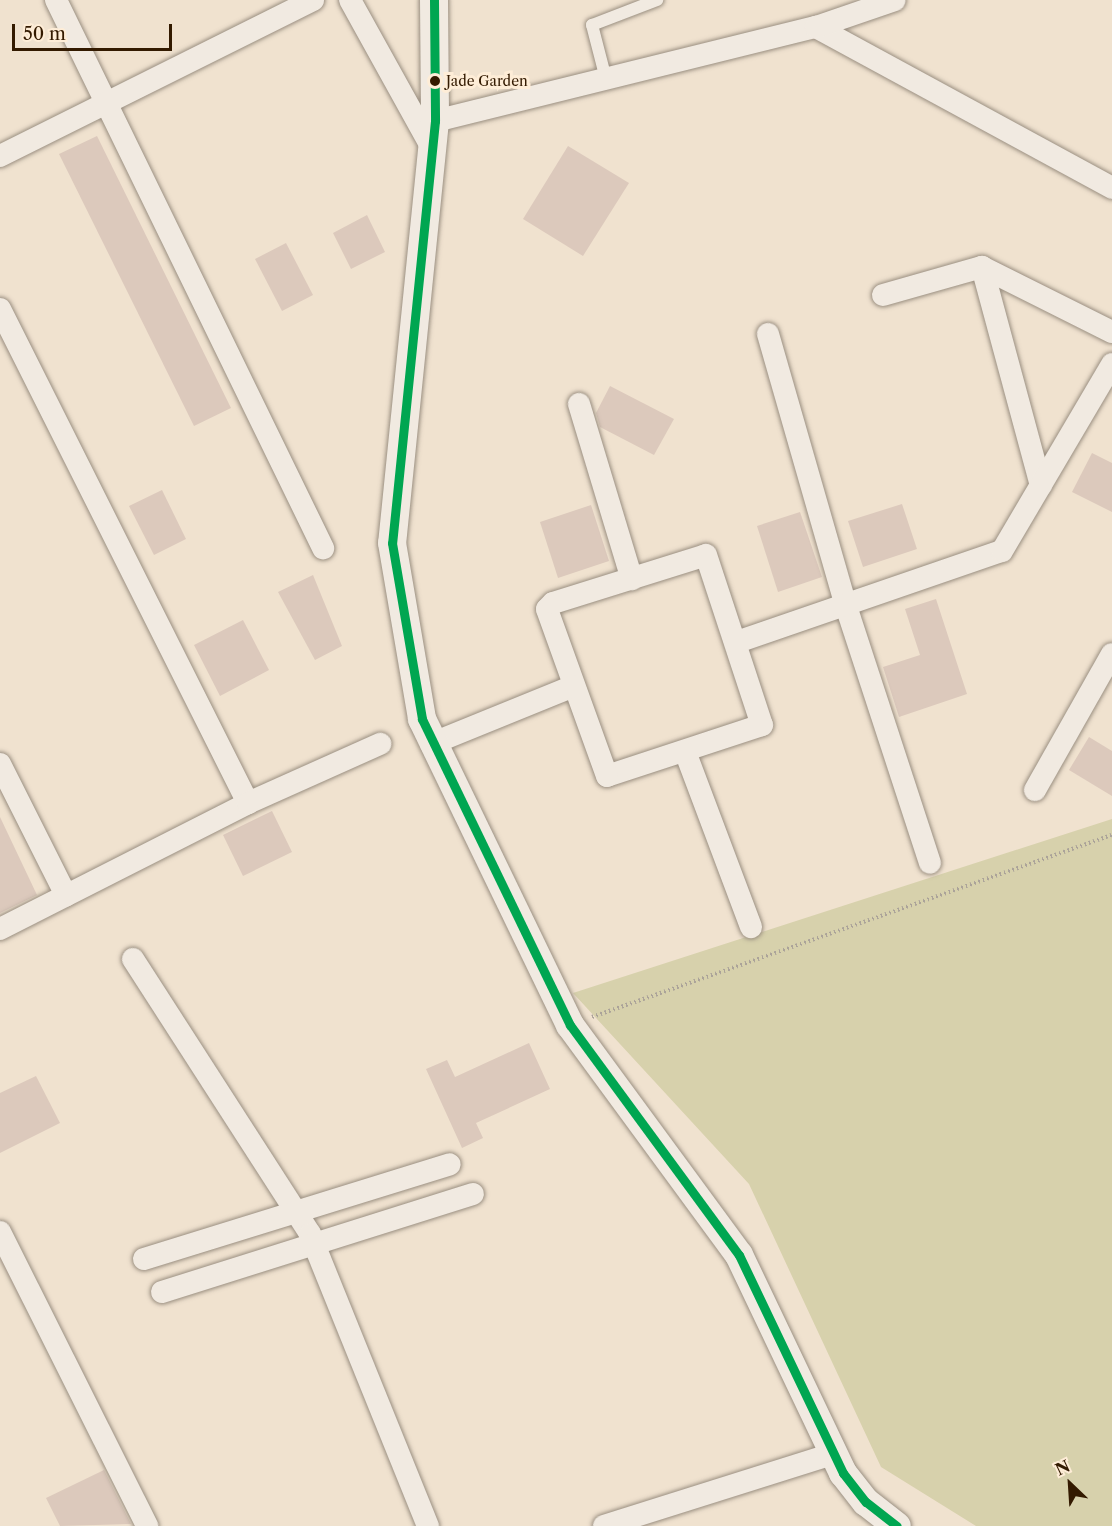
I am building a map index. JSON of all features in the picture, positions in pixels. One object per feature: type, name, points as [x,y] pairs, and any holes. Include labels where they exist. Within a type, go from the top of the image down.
[{"type":"street","points":[[56,0],[323,548]]},
{"type":"street","points":[[0,156],[313,0]]},
{"type":"street","points":[[350,0],[433,133]]},
{"type":"street","points":[[434,0],[433,133],[392,543],[418,705],[431,744],[570,1025],[739,1255],[833,1454],[852,1487],[897,1526]]},
{"type":"street","points":[[433,133],[606,79],[816,27],[895,0]]},
{"type":"street","points":[[816,27],[1112,188]]},
{"type":"street","points":[[883,295],[982,267],[1112,332]]},
{"type":"street","points":[[982,267],[1041,485]]},
{"type":"street","points":[[0,309],[248,804]]},
{"type":"street","points":[[768,334],[846,606],[930,863]]},
{"type":"street","points":[[737,642],[1002,551],[1112,364]]},
{"type":"street","points":[[579,404],[632,579]]},
{"type":"street","points":[[706,555],[737,642],[762,725],[686,754],[607,776],[574,686],[549,606],[632,579],[706,555]]},
{"type":"street","points":[[1035,790],[1112,654]]},
{"type":"street","points":[[431,744],[574,686]]},
{"type":"street","points":[[0,929],[248,804],[380,744]]},
{"type":"street","points":[[686,754],[751,927]]},
{"type":"street","points":[[0,764],[66,895]]},
{"type":"street","points":[[133,959],[296,1212],[314,1244],[428,1526]]},
{"type":"street","points":[[144,1259],[450,1164]]},
{"type":"street","points":[[162,1292],[473,1194]]},
{"type":"street","points":[[0,1233],[147,1526]]},
{"type":"street","points":[[603,1526],[833,1454]]},
{"type":"lane","points":[[606,79],[592,25],[657,0]]},
{"type":"path","points":[[570,1025],[1112,834]]},
{"type":"shaded area","points":[[1112,819],[1112,1526],[976,1526],[881,1467],[749,1184],[573,993]]},
{"type":"building","points":[[97,136],[231,408],[194,426],[59,154]]},
{"type":"building","points":[[568,146],[629,183],[583,256],[523,219]]},
{"type":"building","points":[[367,215],[385,252],[351,269],[333,233]]},
{"type":"building","points":[[286,243],[313,295],[282,311],[255,259]]},
{"type":"building","points":[[610,386],[674,419],[654,455],[600,427],[596,413]]},
{"type":"building","points":[[1092,453],[1112,463],[1112,512],[1072,492]]},
{"type":"building","points":[[162,490],[186,539],[154,555],[129,506]]},
{"type":"building","points":[[902,504],[917,549],[863,567],[848,521]]},
{"type":"building","points":[[591,505],[609,561],[558,578],[540,522]]},
{"type":"building","points":[[800,512],[822,577],[778,592],[757,526]]},
{"type":"building","points":[[313,575],[342,646],[315,660],[278,592]]},
{"type":"building","points":[[936,599],[967,694],[899,717],[883,667],[920,655],[905,609]]},
{"type":"building","points":[[243,620],[269,670],[220,696],[194,645]]},
{"type":"building","points":[[1089,737],[1112,751],[1112,796],[1069,770]]},
{"type":"building","points":[[272,811],[292,852],[243,876],[223,835]]},
{"type":"building","points":[[0,817],[37,895],[0,913]]},
{"type":"building","points":[[529,1043],[550,1089],[476,1123],[483,1138],[462,1148],[426,1069],[447,1060],[455,1077]]},
{"type":"building","points":[[36,1076],[60,1123],[0,1153],[0,1093]]},
{"type":"building","points":[[104,1470],[131,1524],[60,1526],[46,1498]]},
{"type":"transit line","points":[[434,0],[435,121],[392,543],[422,719],[570,1025],[739,1255],[843,1473],[866,1502],[897,1526]]},
{"type":"place","name":"Jade Garden","points":[[435,81]]}]
